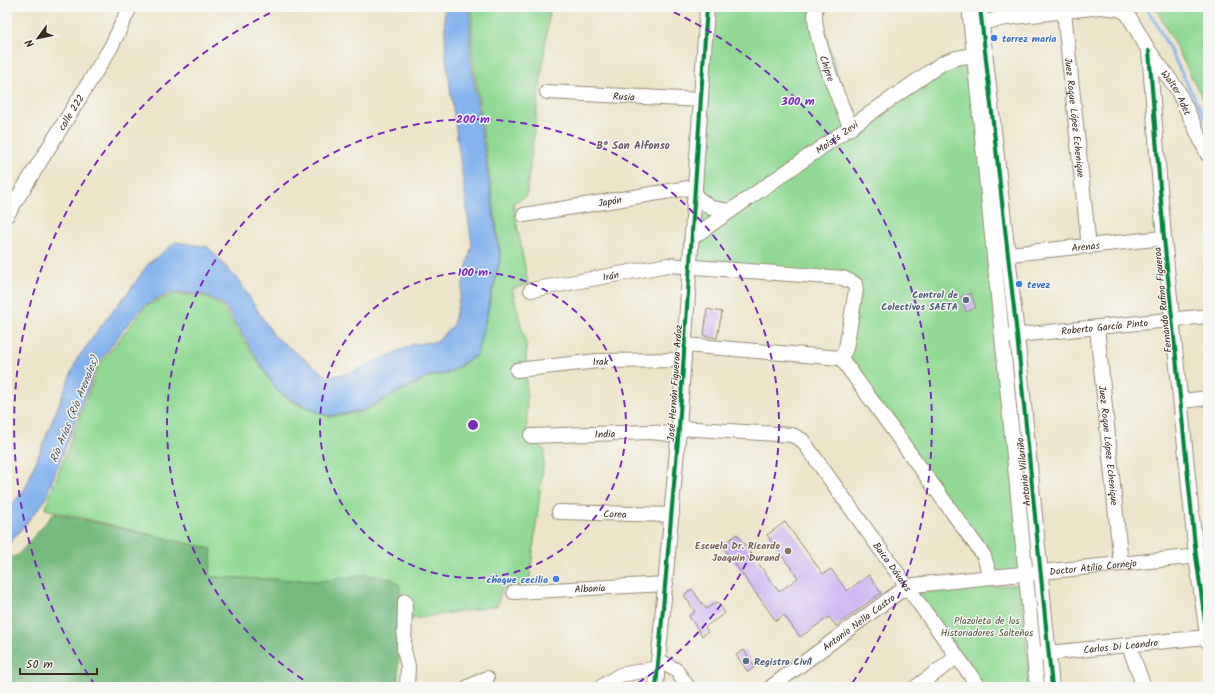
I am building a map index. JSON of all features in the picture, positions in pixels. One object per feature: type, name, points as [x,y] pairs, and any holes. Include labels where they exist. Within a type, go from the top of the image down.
[{"type":"street","name":"calle 222","points":[[7,215],[112,47],[130,7]]},
{"type":"street","name":"José Hernán Figueroa Aráoz","points":[[656,687],[679,431],[707,7]]},
{"type":"street","name":"Chipre","points":[[816,7],[818,31],[825,61],[851,128]]},
{"type":"street","points":[[971,7],[977,23],[980,56]]},
{"type":"street","points":[[977,23],[980,7]]},
{"type":"street","points":[[977,23],[1101,7]]},
{"type":"street","name":"Walter Adet","points":[[1101,7],[1119,9],[1127,13],[1149,51],[1177,89],[1208,155]]},
{"type":"street","name":"Juez Roque López Echenique","points":[[1064,12],[1089,247]]},
{"type":"street","name":"Fernando Rufino Figueroa","points":[[1149,51],[1151,96],[1172,320],[1202,556],[1207,640]]},
{"type":"street","name":"Moisés Zevi","points":[[693,237],[948,60],[980,56]]},
{"type":"street","name":"Antonio Villariño","points":[[980,56],[1008,255],[1052,687]]},
{"type":"street","name":"Antonio Villariño","points":[[980,56],[994,256],[1037,687]]},
{"type":"street","points":[[1151,96],[1159,88],[1169,87],[1177,89]]},
{"type":"street","name":"Rusia","points":[[547,92],[701,100]]},
{"type":"street","points":[[695,191],[711,208],[730,211]]},
{"type":"street","name":"Japón","points":[[524,216],[695,191]]},
{"type":"street","name":"Arenas","points":[[994,256],[1164,238]]},
{"type":"street","name":"Irán","points":[[531,290],[668,265],[850,280],[855,284],[856,290],[846,348],[842,358]]},
{"type":"street","name":"Roberto García Pinto","points":[[1002,337],[1208,316]]},
{"type":"street","name":"Juez Roque López Echenique","points":[[1097,328],[1121,564]]},
{"type":"street","points":[[685,345],[842,358],[984,556],[990,578]]},
{"type":"street","name":"Irak","points":[[517,370],[598,361],[684,360]]},
{"type":"street","points":[[1182,401],[1208,398]]},
{"type":"street","name":"India","points":[[531,436],[679,431],[792,435],[798,437],[806,446]]},
{"type":"street","name":"Baica Dávalos","points":[[806,446],[979,687]]},
{"type":"street","name":"Corea","points":[[559,512],[672,515]]},
{"type":"street","name":"Doctor Atilio Cornejo","points":[[908,587],[1026,573],[1041,573],[1202,556]]},
{"type":"street","name":"Albania","points":[[514,592],[666,584]]},
{"type":"street","name":"Antonio Nella Castro","points":[[771,687],[908,587]]},
{"type":"street","points":[[405,601],[404,650],[408,666],[407,687]]},
{"type":"street","name":"Carlos Di Leandro","points":[[1034,654],[1207,640]]},
{"type":"street","points":[[1129,646],[1144,687]]},
{"type":"street","points":[[916,687],[957,657]]},
{"type":"street","points":[[601,687],[620,675],[658,664],[676,670],[688,687]]},
{"type":"street","points":[[468,687],[486,678]]},
{"type":"green space","points":[[472,7],[550,7],[526,196],[513,203],[528,284],[512,289],[526,344],[527,435],[545,450],[529,585],[502,588],[497,606],[399,621],[366,575],[321,581],[209,577],[211,549],[45,509],[99,365],[146,306],[173,294],[204,296],[222,306],[276,390],[293,402],[329,417],[364,411],[428,377],[449,374],[477,355],[501,258],[472,53]]},
{"type":"green space","points":[[707,7],[819,7],[851,128],[948,60],[973,55],[1026,573],[990,577],[841,358],[855,284],[691,267]]},
{"type":"green space","points":[[1154,7],[1208,7],[1208,109],[1156,8]]},
{"type":"green space","points":[[54,513],[212,549],[210,577],[321,581],[366,575],[393,579],[400,586],[398,687],[7,687],[7,559],[18,555]]},
{"type":"green space","name":"Plazoleta de los Historiadores Salteños","points":[[1020,584],[1031,687],[985,687],[917,593]]},
{"type":"water","name":"Río Arias (Río Arenales)","points":[[444,7],[470,7],[470,54],[500,258],[477,354],[448,373],[429,376],[363,410],[329,416],[294,401],[277,390],[224,305],[205,295],[172,292],[145,305],[127,325],[97,365],[44,502],[7,546],[7,510],[25,489],[77,359],[148,264],[176,242],[208,247],[239,281],[274,336],[328,377],[350,373],[414,344],[437,342],[453,325],[472,245],[446,58]]},
{"type":"building","points":[[971,293],[976,308],[966,312],[961,297]]},
{"type":"building","points":[[707,309],[722,312],[717,338],[704,336]]},
{"type":"building","points":[[785,522],[823,574],[831,569],[847,591],[869,575],[881,593],[836,626],[829,617],[800,637],[784,615],[776,621],[722,546],[737,534],[779,592],[798,578],[767,535]]},
{"type":"building","points":[[692,589],[706,609],[717,602],[725,613],[705,627],[708,632],[702,636],[689,616],[695,612],[684,595]]},
{"type":"building","name":"Registro Civíl","points":[[744,650],[755,667],[748,672],[736,655]]},
{"type":"waterway","points":[[1144,7],[1154,19],[1208,124]]},
{"type":"cycle path","points":[[656,687],[679,428],[707,7]]},
{"type":"cycle path","points":[[980,7],[1017,335],[1052,687]]},
{"type":"cycle path","points":[[1149,51],[1164,238],[1196,556],[1208,642]]},
{"type":"place","name":"torrez maria","points":[[994,38]]},
{"type":"place","name":"tevez","points":[[1019,284]]},
{"type":"place","name":"Control de Colectivos SAETA","points":[[966,300]]},
{"type":"place","name":"Escuela Dr. Ricardo Joaquin Durand","points":[[788,551]]},
{"type":"place","name":"choque cecilia","points":[[556,579]]},
{"type":"place","name":"Registro Civíl","points":[[746,661]]},
{"type":"district","name":"B° San Alfonso","points":[[633,145]]}]
